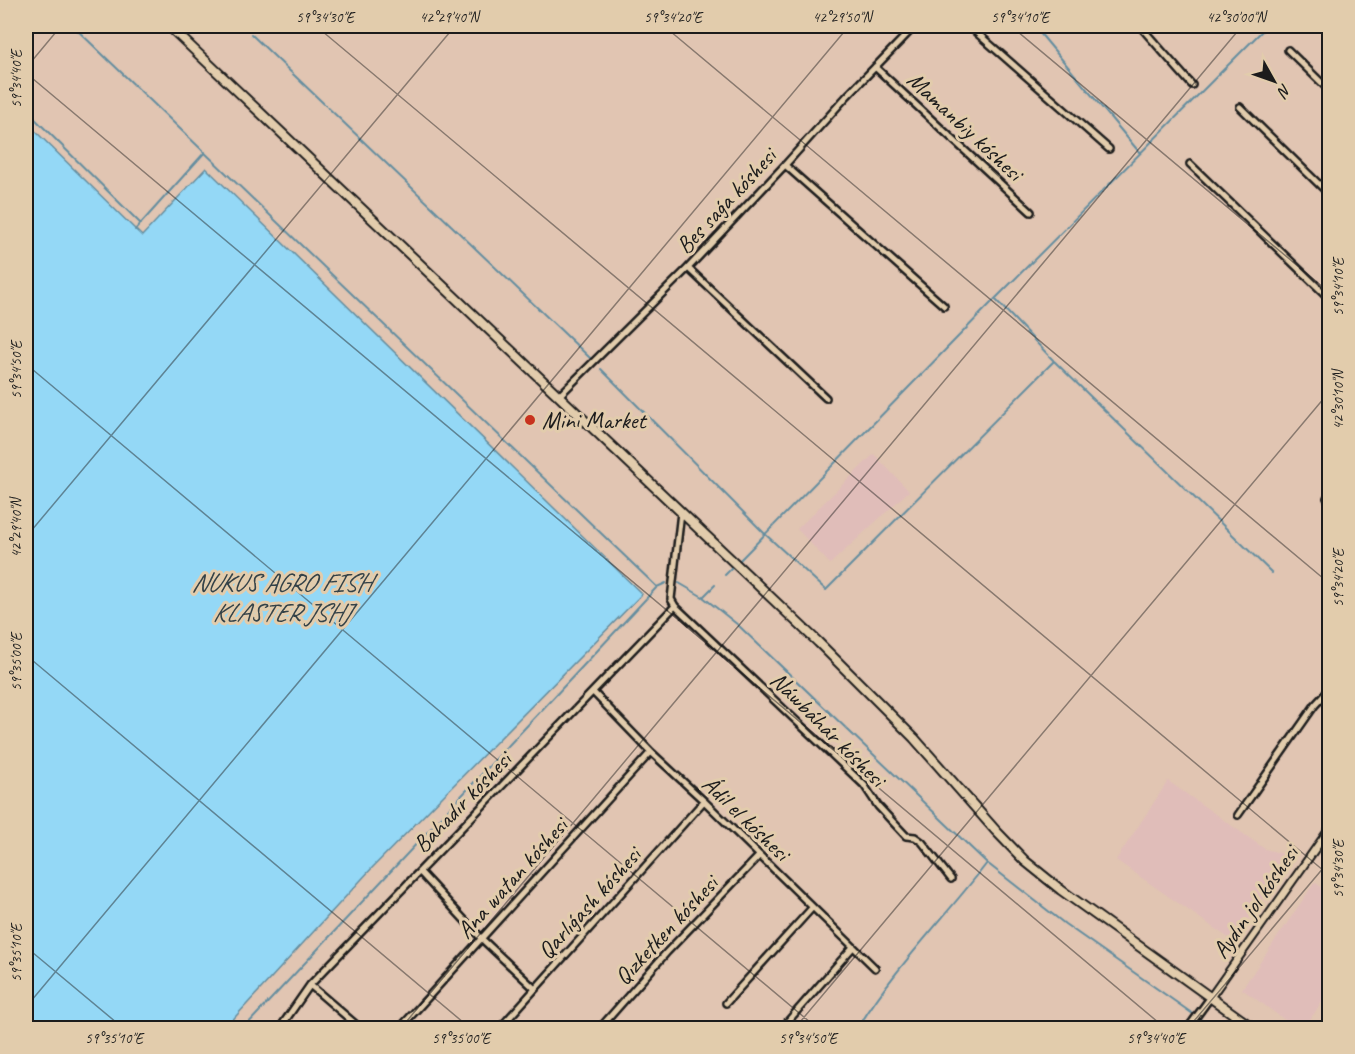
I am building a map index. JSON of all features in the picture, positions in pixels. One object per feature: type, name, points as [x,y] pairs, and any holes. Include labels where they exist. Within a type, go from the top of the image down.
[{"type":"main road","points":[[169,26],[818,642],[914,738],[1025,861],[1061,890],[1253,1029]]},
{"type":"street","name":"Bes saǵa kóshesi","points":[[559,396],[688,268],[874,67],[915,26]]},
{"type":"street","points":[[969,26],[1109,149]]},
{"type":"street","points":[[1140,26],[1192,85]]},
{"type":"street","points":[[1288,50],[1329,91]]},
{"type":"street","name":"Mamanbiy kóshesi","points":[[874,67],[1031,212]]},
{"type":"street","points":[[1240,107],[1329,195]]},
{"type":"street","points":[[1190,164],[1329,299]]},
{"type":"street","points":[[785,165],[944,306]]},
{"type":"street","points":[[688,268],[826,398]]},
{"type":"street","points":[[675,606],[671,599],[681,512]]},
{"type":"street","name":"Bahadır kóshesi","points":[[280,1029],[310,985],[675,606]]},
{"type":"street","name":"Náwbáhár kóshesi","points":[[675,606],[864,785],[878,806],[906,836],[915,837],[922,842],[951,879]]},
{"type":"street","points":[[1238,815],[1329,689]]},
{"type":"street","name":"Ádil el kóshesi","points":[[593,692],[651,752],[875,968]]},
{"type":"street","name":"Ana watan kóshesi","points":[[400,1029],[651,752]]},
{"type":"street","name":"Qarlıǵash kóshesi","points":[[500,1029],[704,801]]},
{"type":"street","name":"Aydın jol kóshesi","points":[[1210,998],[1329,828]]},
{"type":"street","name":"Qızketken kóshesi","points":[[600,1029],[668,952],[759,856]]},
{"type":"street","points":[[420,872],[482,939],[536,989]]},
{"type":"street","points":[[726,1003],[813,908]]},
{"type":"street","points":[[782,1029],[853,947]]},
{"type":"street","points":[[310,985],[360,1029]]},
{"type":"street","points":[[1188,1029],[1210,998]]},
{"type":"shaded area","points":[[874,454],[909,491],[830,564],[797,529]]},
{"type":"shaded area","points":[[1168,781],[1265,849],[1280,853],[1290,859],[1233,941],[1116,860]]},
{"type":"shaded area","points":[[1315,882],[1329,894],[1329,992],[1304,1028],[1296,1028],[1242,989]]},
{"type":"water","name":"NUKUS AGRO FISH KLASTER JSHJ","points":[[26,122],[142,236],[206,168],[642,594],[372,868],[225,1028],[26,1028]]},
{"type":"waterway","points":[[73,26],[657,587]]},
{"type":"waterway","points":[[1034,26],[1140,153]]},
{"type":"waterway","points":[[738,562],[995,299],[1267,26]]},
{"type":"waterway","points":[[251,34],[590,358]]},
{"type":"waterway","points":[[26,110],[141,224]]},
{"type":"waterway","points":[[135,230],[205,152]]},
{"type":"waterway","points":[[995,299],[1053,360]]},
{"type":"waterway","points":[[601,369],[765,534],[826,590],[1054,361],[1272,573]]},
{"type":"waterway","points":[[725,575],[734,566]]},
{"type":"waterway","points":[[244,1028],[657,587],[666,583]]},
{"type":"waterway","points":[[679,583],[703,597]]},
{"type":"waterway","points":[[715,585],[703,597],[738,625],[987,863],[1065,924],[1193,1014]]},
{"type":"waterway","points":[[858,1028],[903,964],[987,863]]},
{"type":"waterway","points":[[1200,1019],[1213,1028]]},
{"type":"place","name":"Mini Market","points":[[530,420]]}]
